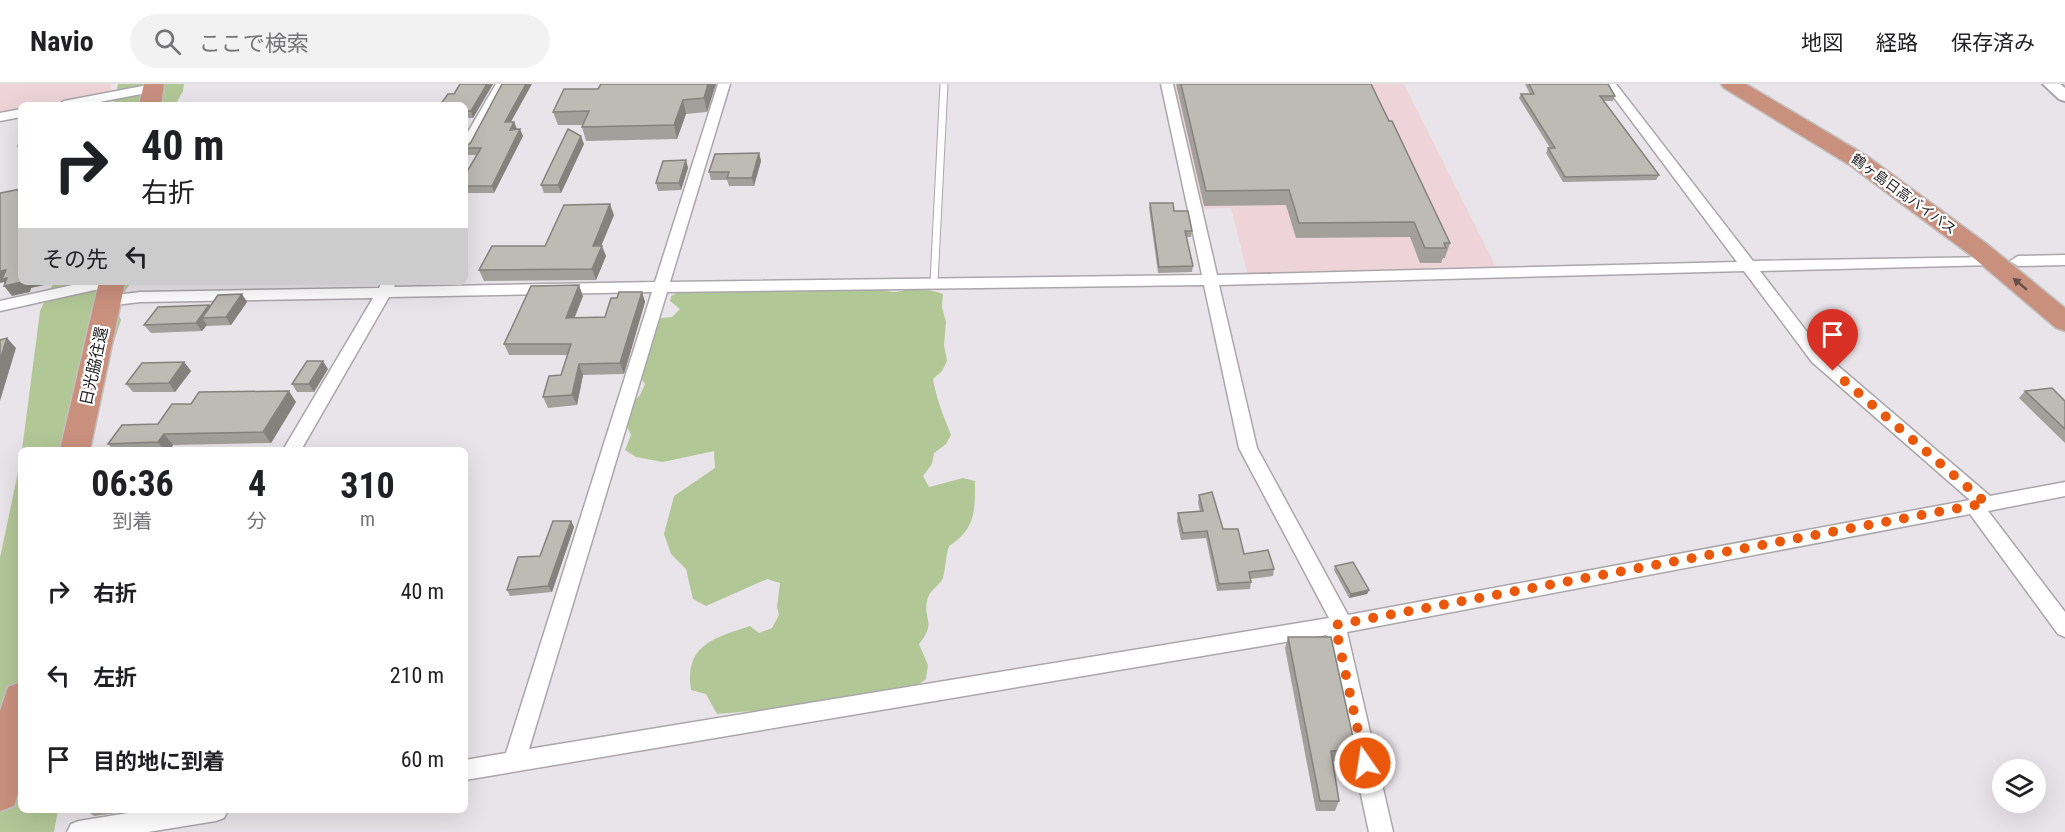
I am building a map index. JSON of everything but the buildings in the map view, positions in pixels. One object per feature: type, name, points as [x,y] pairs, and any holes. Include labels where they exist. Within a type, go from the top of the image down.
[{"type":"highway","name":"鶴ヶ島日高バイパス","points":[[1731,84],[1859,161],[1992,260],[2065,322]]},
{"type":"highway","name":"鶴ヶ島日高バイパス","points":[[1754,84],[1880,159],[1948,206],[2065,299]]},
{"type":"highway","name":"日光脇往還","points":[[76,447],[109,288]]},
{"type":"highway","points":[[0,794],[18,712]]},
{"type":"street","points":[[468,143],[502,84]]},
{"type":"street","points":[[514,763],[724,84]]},
{"type":"street","points":[[1167,84],[1248,448],[1339,624],[1381,832]]},
{"type":"street","points":[[1610,84],[1818,358],[1980,504],[2065,628]]},
{"type":"street","points":[[2051,84],[2065,96]]},
{"type":"street","points":[[84,102],[152,92]]},
{"type":"street","points":[[0,117],[18,114]]},
{"type":"street","points":[[0,306],[109,288],[140,297],[387,287],[660,287],[1209,280],[1992,260]]},
{"type":"street","points":[[2018,261],[2065,260]]},
{"type":"street","points":[[294,447],[387,287]]},
{"type":"street","points":[[468,770],[1339,624],[2065,489]]},
{"type":"street","points":[[79,832],[197,813]]},
{"type":"lane","points":[[934,282],[944,84]]},
{"type":"shaded area","points":[[0,84],[112,84],[110,93],[62,102],[18,102],[18,111],[0,114]]},
{"type":"shaded area","points":[[1173,84],[1404,84],[1497,269],[1248,275],[1231,208],[1200,209]]},
{"type":"green space","points":[[118,84],[184,84],[177,102],[114,102]]},
{"type":"green space","points":[[53,285],[129,285],[115,307],[121,320],[110,354],[92,382],[81,447],[22,447],[40,311]]},
{"type":"green space","points":[[771,289],[894,292],[918,289],[943,294],[942,307],[946,322],[944,345],[947,361],[942,371],[933,379],[951,435],[946,444],[934,453],[932,464],[923,476],[929,487],[963,478],[975,481],[974,510],[969,526],[958,540],[949,546],[943,578],[930,593],[927,601],[928,626],[919,644],[928,665],[926,679],[911,690],[798,707],[717,714],[706,694],[691,690],[692,663],[704,646],[725,635],[750,626],[759,633],[772,628],[779,615],[777,607],[780,583],[767,579],[706,606],[693,599],[686,569],[671,554],[664,534],[674,496],[715,468],[714,451],[663,462],[636,457],[625,450],[631,435],[625,422],[632,411],[633,402],[640,395],[645,384],[639,375],[650,334],[661,318],[672,317],[680,309],[670,301],[671,296],[679,292],[747,292]]},
{"type":"green space","points":[[18,472],[18,813],[57,813],[54,832],[0,832],[0,558]]},
{"type":"route","points":[[1365,763],[1335,625],[1986,503],[1833,371]]}]
